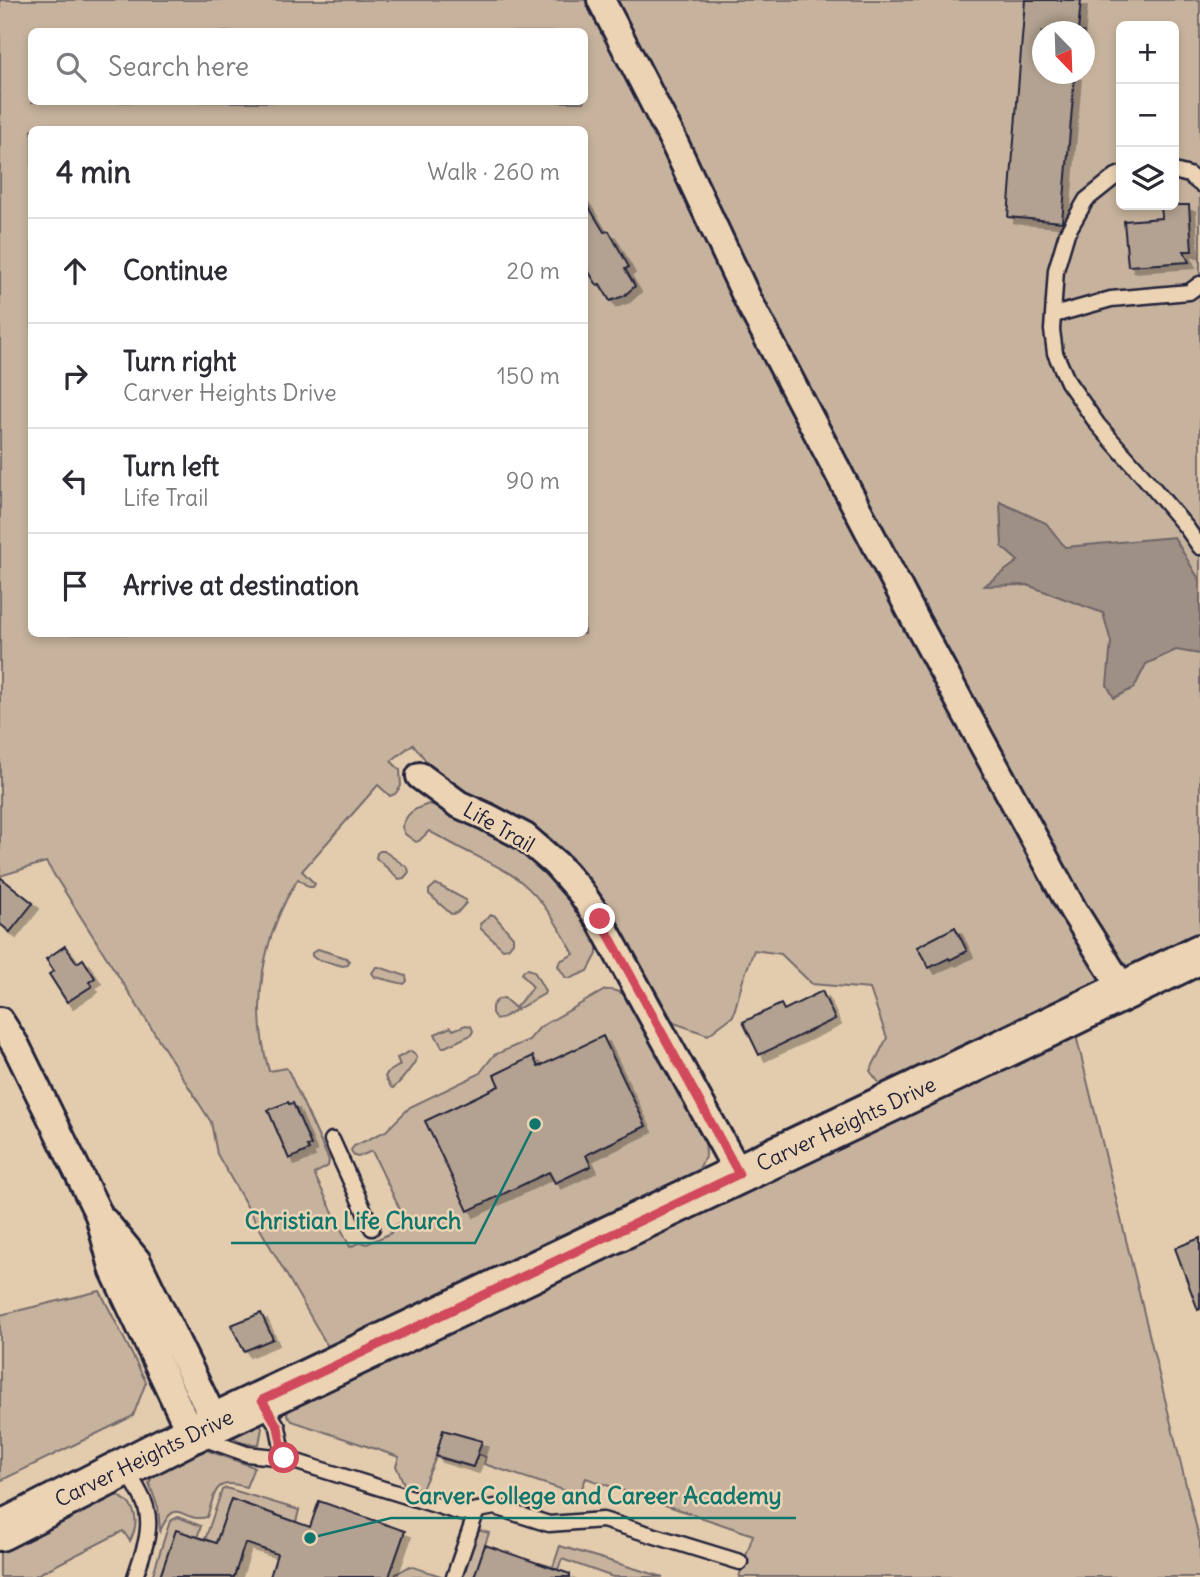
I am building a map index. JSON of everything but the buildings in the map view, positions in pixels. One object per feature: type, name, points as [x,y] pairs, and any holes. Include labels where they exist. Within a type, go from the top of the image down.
[{"type":"street","points":[[601,0],[672,138],[748,300],[910,609],[1073,910],[1124,991]]},
{"type":"street","name":"Life Trail","points":[[420,776],[458,804],[525,836],[556,864],[580,891],[600,919],[739,1174]]},
{"type":"street","name":"Carver Heights Drive","points":[[0,1531],[203,1428],[1200,954]]},
{"type":"street","points":[[0,1021],[16,1046],[99,1215],[114,1270],[203,1428]]},
{"type":"lane","points":[[1179,172],[1189,175],[1200,184]]},
{"type":"lane","points":[[1116,178],[1086,200],[1067,233],[1056,270],[1052,330],[1055,353],[1068,382],[1098,425],[1200,547]]},
{"type":"lane","points":[[1054,315],[1111,299],[1189,292],[1200,284]]},
{"type":"lane","points":[[332,1140],[372,1228]]},
{"type":"lane","points":[[262,1400],[278,1427],[284,1458]]},
{"type":"lane","points":[[203,1428],[247,1454],[284,1458],[461,1513],[495,1507],[549,1524],[603,1520],[740,1562]]},
{"type":"lane","points":[[125,1466],[146,1507],[149,1529],[135,1577]]},
{"type":"lane","points":[[454,1577],[477,1510]]},
{"type":"shaded area","points":[[0,0],[1200,0],[1200,945],[887,1093],[870,1071],[887,1038],[870,989],[812,984],[781,954],[754,950],[733,1016],[708,1035],[674,1023],[608,908],[572,858],[549,837],[516,816],[462,791],[431,767],[413,744],[391,761],[400,770],[401,786],[395,794],[390,796],[378,785],[302,871],[315,884],[309,887],[298,879],[276,924],[263,972],[260,1022],[269,1071],[286,1068],[288,1070],[329,1160],[328,1166],[314,1174],[350,1247],[361,1242],[367,1244],[391,1233],[392,1227],[405,1220],[372,1151],[354,1156],[351,1150],[354,1146],[386,1131],[410,1107],[479,1074],[494,1055],[529,1040],[540,1027],[605,990],[618,992],[630,1000],[705,1133],[706,1155],[697,1173],[335,1359],[217,1154],[211,1122],[46,862],[0,876]]},
{"type":"shaded area","points":[[1000,502],[1046,523],[1065,547],[1174,537],[1200,581],[1200,654],[1176,650],[1146,664],[1134,688],[1114,698],[1107,685],[1111,642],[1103,613],[1027,585],[984,586],[1018,561],[1002,547]]},
{"type":"shaded area","points":[[429,804],[444,808],[523,851],[556,879],[574,903],[597,944],[597,954],[588,971],[566,978],[558,966],[560,961],[574,954],[543,905],[519,880],[429,831],[416,842],[405,834],[402,827],[409,814]]},
{"type":"shaded area","points":[[380,851],[408,868],[409,872],[404,878],[399,879],[376,858]]},
{"type":"shaded area","points":[[436,884],[466,900],[457,913],[451,914],[429,894],[429,890]]},
{"type":"shaded area","points":[[494,915],[513,937],[508,948],[503,949],[481,929],[480,924]]},
{"type":"shaded area","points":[[318,949],[346,958],[348,965],[316,959],[312,953]]},
{"type":"shaded area","points":[[376,967],[406,976],[407,981],[404,984],[375,977],[372,973]]},
{"type":"shaded area","points":[[528,969],[534,971],[545,991],[544,994],[496,1019],[492,1006],[497,1001],[504,998],[515,1008],[533,987],[522,974]]},
{"type":"shaded area","points":[[1072,1019],[1200,1542],[1200,1577],[739,1577],[753,1535],[586,1478],[579,1495],[484,1464],[486,1457],[478,1454],[473,1467],[436,1457],[422,1489],[404,1484],[396,1466],[399,1457],[292,1421],[287,1415],[289,1405]]},
{"type":"shaded area","points":[[471,1026],[471,1035],[442,1047],[435,1034],[451,1027],[453,1030]]},
{"type":"shaded area","points":[[411,1051],[417,1058],[399,1082],[391,1087],[385,1077],[387,1073],[400,1065],[397,1058]]},
{"type":"shaded area","points":[[100,1291],[146,1382],[133,1416],[0,1481],[0,1315]]},
{"type":"shaded area","points":[[260,1423],[262,1428],[259,1444],[242,1442],[228,1431]]},
{"type":"shaded area","points":[[196,1450],[206,1450],[254,1467],[246,1487],[236,1484],[222,1485],[215,1493],[207,1517],[191,1517],[176,1512],[171,1514],[160,1531],[158,1507],[149,1483],[157,1466]]},
{"type":"shaded area","points":[[226,1488],[299,1510],[296,1522],[231,1499],[216,1544],[205,1540],[222,1490]]},
{"type":"shaded area","points":[[107,1492],[123,1499],[133,1509],[135,1524],[130,1541],[123,1531],[33,1577],[0,1577],[0,1548]]},
{"type":"shaded area","points":[[178,1517],[201,1526],[197,1538],[176,1531],[160,1577],[152,1577],[170,1521]]},
{"type":"shaded area","points":[[478,1530],[489,1533],[474,1577],[461,1577]]},
{"type":"shaded area","points":[[560,1546],[663,1577],[613,1577],[562,1559],[555,1577],[533,1577],[539,1563],[553,1567]]},
{"type":"shaded area","points":[[410,1566],[444,1577],[395,1577]]},
{"type":"place","name":"Christian Life Church","points":[[535,1124]]},
{"type":"place","name":"Carver College and Career Academy","points":[[310,1538]]},
{"type":"route","points":[[284,1458],[278,1427],[262,1400],[739,1174],[600,919]]}]
